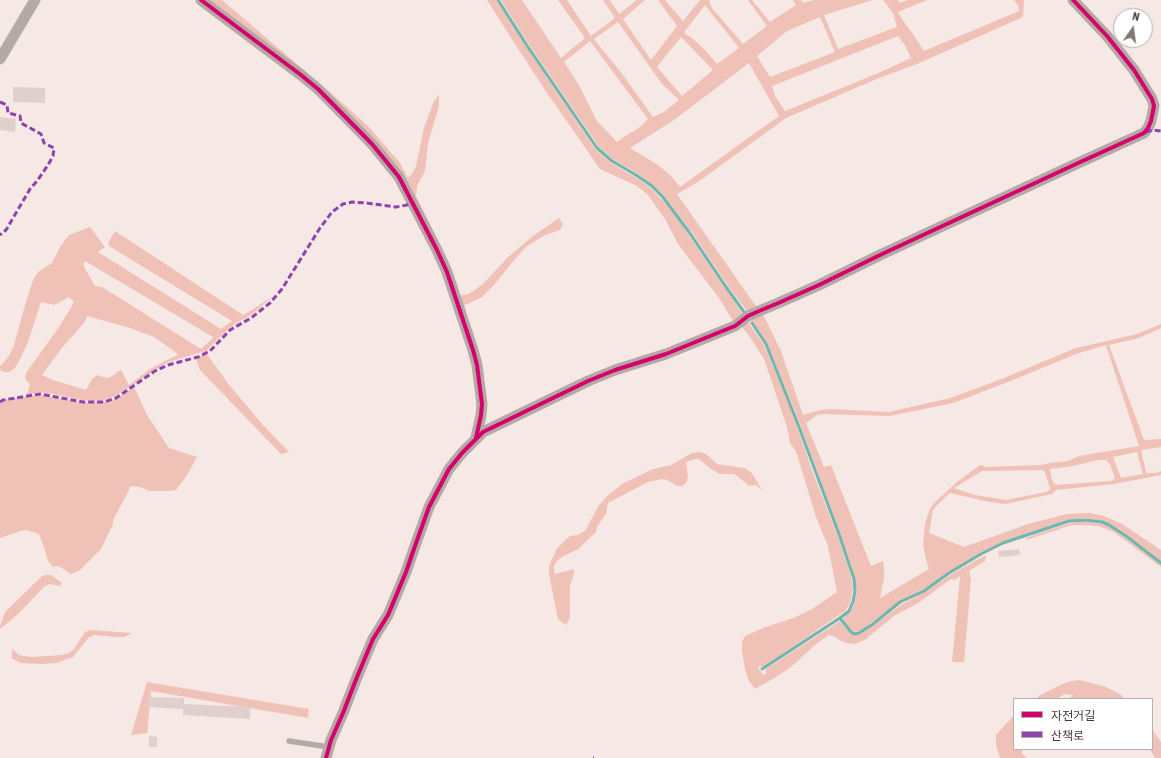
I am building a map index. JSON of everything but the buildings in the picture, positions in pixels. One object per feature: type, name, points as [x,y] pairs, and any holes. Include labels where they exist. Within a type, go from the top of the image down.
[{"type":"street","points":[[0,59],[35,0]]},
{"type":"street","points":[[201,0],[290,66],[318,89],[372,144],[398,177],[434,244],[447,272],[473,350],[477,365],[482,404],[476,438]]},
{"type":"street","points":[[326,758],[331,740],[357,677],[379,628],[388,615],[406,572],[429,507],[449,469],[462,453],[483,432],[588,381],[615,370],[666,354],[735,326],[748,316],[819,285],[887,251],[1144,133],[1151,121],[1154,106],[1152,99],[1125,58],[1107,36],[1073,0]]},
{"type":"lane","points":[[289,741],[329,747]]},
{"type":"shaded area","points":[[204,0],[222,0],[339,100],[368,126],[400,163],[408,178],[416,166],[424,128],[434,101],[439,95],[439,106],[428,143],[425,171],[417,186],[416,196],[443,251],[411,195],[357,126]]},
{"type":"shaded area","points":[[487,0],[496,0],[596,150],[611,163],[651,188],[673,212],[744,316],[735,324],[719,298],[678,244],[665,219],[648,195],[637,186],[600,169],[545,90]]},
{"type":"shaded area","points":[[501,0],[522,0],[561,58],[585,38],[558,0],[567,0],[591,36],[615,18],[603,0],[610,0],[619,14],[637,0],[645,0],[623,19],[651,60],[677,26],[658,0],[665,0],[683,21],[700,0],[710,0],[709,1],[712,8],[743,44],[767,26],[748,0],[752,0],[770,22],[796,5],[793,0],[801,0],[803,3],[814,0],[873,0],[824,15],[838,49],[897,27],[893,13],[883,0],[898,0],[900,3],[907,0],[927,0],[898,12],[924,51],[1019,11],[1018,5],[1014,0],[1024,1],[1023,17],[917,64],[879,78],[786,118],[698,182],[677,194],[758,309],[749,314],[664,195],[637,173],[614,160],[599,147],[528,43]],"holes":[[[705,5],[739,48],[717,64],[705,50],[692,38],[685,34],[685,31]],[[820,17],[835,52],[770,77],[757,56],[787,31]],[[618,22],[662,84],[679,100],[664,112],[653,117],[623,75],[594,39]],[[898,36],[906,47],[911,58],[785,111],[775,96],[772,86]],[[681,37],[713,70],[682,96],[657,67]],[[590,41],[648,119],[639,128],[617,142],[597,121],[579,85],[564,62]],[[749,63],[779,116],[680,187],[670,175],[658,165],[630,148],[674,120]]]},
{"type":"shaded area","points":[[559,218],[563,225],[560,230],[543,236],[526,247],[482,297],[461,307],[458,296],[469,294],[484,283],[508,257],[533,236]]},
{"type":"shaded area","points":[[90,227],[105,247],[98,252],[221,329],[232,321],[109,246],[108,243],[115,231],[243,315],[273,296],[251,315],[227,330],[206,351],[168,362],[115,396],[104,400],[94,401],[39,392],[27,395],[30,384],[25,379],[26,373],[57,330],[74,302],[69,297],[54,305],[41,302],[28,342],[18,363],[14,369],[9,372],[1,371],[0,366],[10,354],[14,345],[34,278],[38,272],[52,263],[60,247],[69,235]],"holes":[[[85,261],[213,337],[213,338],[201,349],[102,287],[95,286],[84,267]],[[87,316],[130,328],[154,337],[178,355],[150,369],[129,385],[121,370],[109,378],[98,375],[92,379],[86,390],[42,375],[61,349],[84,323]]]},
{"type":"shaded area","points":[[762,312],[781,351],[803,415],[831,409],[889,412],[950,398],[999,380],[1076,348],[1137,334],[1161,324],[1161,328],[1139,338],[1109,345],[1144,440],[1161,439],[1161,447],[1141,450],[1146,473],[1156,473],[1161,471],[1161,475],[1114,484],[1056,490],[1052,494],[1005,504],[950,493],[933,510],[929,533],[964,547],[1028,524],[1067,514],[1089,513],[1104,516],[1122,524],[1161,550],[1161,561],[1127,535],[1109,524],[1086,518],[1069,520],[1003,542],[980,553],[923,590],[900,601],[862,630],[855,632],[851,631],[843,619],[853,607],[857,592],[851,564],[796,413],[767,343],[750,318]],"holes":[[[1106,345],[1139,446],[1079,456],[1068,461],[1041,465],[987,467],[980,465],[957,482],[934,503],[930,509],[925,523],[923,545],[929,569],[880,598],[884,578],[883,561],[871,566],[831,465],[824,467],[806,423],[817,415],[823,414],[890,416],[953,403],[1076,354]],[[1137,452],[1143,474],[1121,478],[1113,457]],[[1098,460],[1106,460],[1110,464],[1115,478],[1112,481],[1056,485],[1053,482],[1050,469],[1073,466]],[[1043,470],[1050,489],[1046,492],[1006,500],[975,495],[954,488],[982,471]]]},
{"type":"shaded area","points":[[748,322],[764,345],[791,409],[812,470],[838,537],[851,576],[853,589],[850,604],[845,611],[763,667],[758,667],[763,675],[766,673],[766,669],[840,621],[850,633],[857,635],[874,625],[902,604],[986,555],[985,561],[969,571],[971,579],[964,662],[952,662],[960,576],[955,580],[951,579],[918,603],[894,616],[866,639],[860,642],[855,644],[847,643],[829,635],[816,644],[791,667],[776,677],[755,689],[749,681],[742,651],[742,642],[745,636],[763,628],[796,617],[812,609],[837,592],[828,546],[816,517],[796,451],[790,443],[787,427],[764,359],[742,327]]},
{"type":"shaded area","points":[[206,353],[230,386],[263,425],[289,452],[281,454],[200,370],[196,359]]},
{"type":"shaded area","points":[[134,387],[147,415],[169,448],[197,457],[186,477],[176,490],[149,491],[140,487],[131,486],[113,520],[113,524],[101,549],[80,570],[71,574],[59,566],[53,567],[48,561],[39,534],[27,530],[0,538],[0,403],[3,400],[40,395],[83,403],[104,402],[117,399]]},
{"type":"shaded area","points":[[700,452],[706,454],[717,464],[744,468],[751,472],[763,491],[756,485],[749,486],[734,474],[720,474],[699,459],[686,462],[688,477],[686,483],[682,486],[677,486],[667,480],[662,479],[648,482],[608,503],[606,514],[597,527],[596,532],[578,549],[557,561],[554,566],[554,574],[574,569],[574,574],[570,585],[570,618],[566,625],[558,619],[549,574],[549,566],[557,548],[570,536],[577,535],[585,531],[599,505],[622,484],[653,469],[671,465],[692,453]]},
{"type":"shaded area","points":[[1081,521],[1109,526],[1161,564],[1161,567],[1114,532],[1099,526],[1072,525],[1026,540],[1026,538],[1045,531]]},
{"type":"shaded area","points":[[51,575],[62,583],[60,586],[49,584],[44,587],[17,615],[0,629],[5,612],[41,577]]},
{"type":"shaded area","points":[[90,630],[132,633],[124,637],[95,635],[89,637],[73,657],[56,663],[20,663],[12,658],[12,649],[19,655],[32,657],[62,655],[69,653],[74,649],[85,632]]},
{"type":"shaded area","points":[[1080,680],[1106,687],[1124,698],[1070,698],[1073,695],[1064,694],[1059,698],[1037,698],[1040,695],[1071,681]]},
{"type":"shaded area","points":[[147,682],[309,709],[308,718],[151,691],[147,733],[131,735]]},
{"type":"shaded area","points":[[1013,716],[1013,750],[1022,750],[1022,754],[1027,758],[1000,758],[996,745],[996,735]]},
{"type":"shaded area","points":[[1153,730],[1161,742],[1161,758],[1155,758],[1151,750],[1153,750]]},
{"type":"waterway","points":[[498,0],[597,148],[612,161],[652,186],[663,197],[744,312]]},
{"type":"waterway","points":[[752,323],[766,344],[796,419],[840,537],[854,579],[855,591],[853,602],[849,611],[762,669]]},
{"type":"waterway","points":[[840,618],[851,632],[854,634],[859,633],[873,624],[900,602],[924,591],[949,573],[981,554],[1003,543],[1069,521],[1085,520],[1102,522],[1109,525],[1161,563]]},
{"type":"marked path","points":[[0,102],[7,105],[8,113],[20,116],[21,123],[41,134],[44,143],[54,148],[53,156],[48,165],[30,189],[6,230],[0,235]]},
{"type":"marked path","points":[[1146,132],[1152,130],[1161,131]]},
{"type":"marked path","points":[[0,402],[3,400],[40,394],[83,402],[104,402],[116,398],[155,371],[168,365],[198,357],[210,351],[230,330],[251,318],[270,303],[282,289],[320,228],[332,212],[343,204],[352,202],[396,207],[413,204]]},
{"type":"cycle path","points":[[201,0],[318,89],[372,144],[399,177],[447,272],[473,350],[477,365],[482,404],[476,438]]},
{"type":"cycle path","points":[[326,758],[331,740],[373,639],[388,615],[406,572],[429,507],[449,469],[462,453],[483,432],[588,381],[615,370],[666,354],[735,326],[748,316],[819,285],[880,255],[1144,133],[1151,121],[1154,106],[1152,99],[1134,70],[1107,36],[1073,0]]}]
